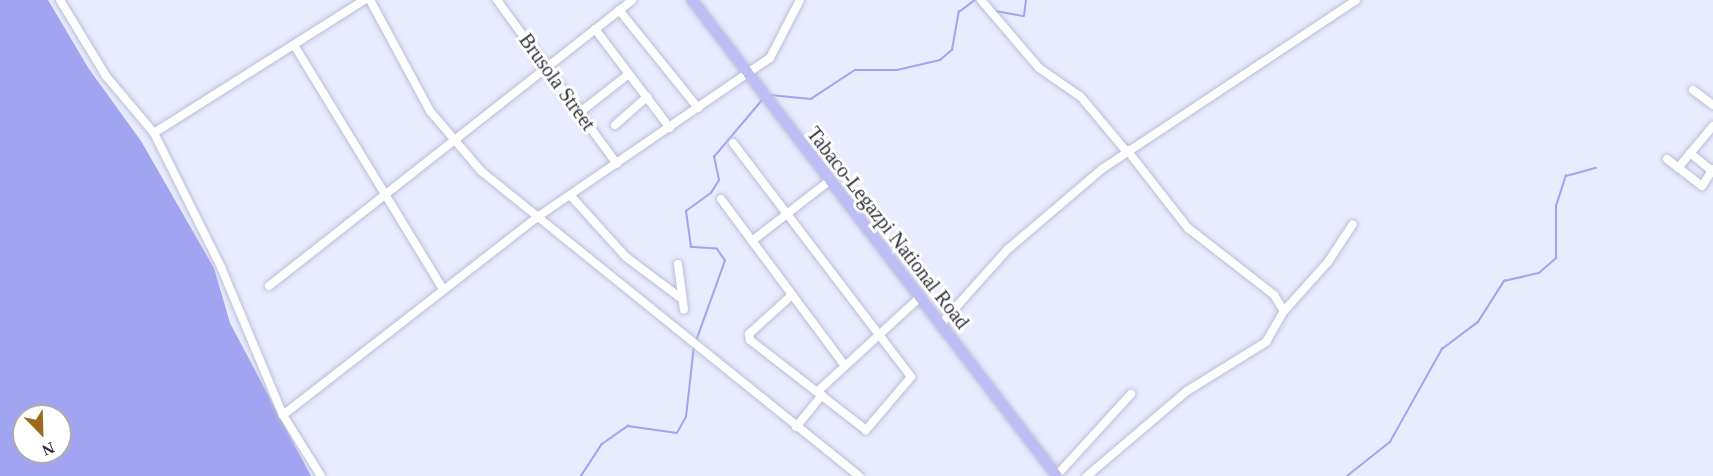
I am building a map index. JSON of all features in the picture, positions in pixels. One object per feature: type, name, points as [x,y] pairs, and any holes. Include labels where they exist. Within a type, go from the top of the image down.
[{"type":"main road","name":"Tabaco-Legazpi National Road","points":[[692,0],[1057,476]]},
{"type":"street","points":[[60,0],[106,76],[154,133],[221,267],[283,415],[321,476]]},
{"type":"street","points":[[154,133],[364,0]]},
{"type":"street","points":[[370,0],[404,71],[453,141],[536,218],[859,476]]},
{"type":"street","name":"Brusola Street","points":[[497,0],[617,164]]},
{"type":"street","points":[[269,286],[632,0]]},
{"type":"street","points":[[283,415],[536,218],[770,58],[800,0]]},
{"type":"street","points":[[940,325],[1008,249],[1126,151],[1356,0]]},
{"type":"street","points":[[982,1],[988,12],[1039,68],[1081,97],[1188,228],[1274,295],[1284,311]]},
{"type":"street","points":[[620,10],[698,108]]},
{"type":"street","points":[[595,29],[670,128]]},
{"type":"street","points":[[294,45],[382,196],[443,289]]},
{"type":"street","points":[[579,113],[629,74]]},
{"type":"street","points":[[1693,90],[1713,105]]},
{"type":"street","points":[[615,125],[647,97]]},
{"type":"street","points":[[1678,168],[1713,126]]},
{"type":"street","points":[[733,143],[911,377],[866,430],[750,340],[749,334],[792,295]]},
{"type":"street","points":[[1667,159],[1702,186],[1712,170],[1690,153]]},
{"type":"street","points":[[752,241],[829,181]]},
{"type":"street","points":[[570,195],[626,257],[682,299]]},
{"type":"street","points":[[721,199],[845,366]]},
{"type":"street","points":[[1088,476],[1186,391],[1257,350],[1284,311],[1328,262],[1353,224]]},
{"type":"street","points":[[678,264],[684,310]]},
{"type":"street","points":[[796,427],[820,393],[845,366],[920,298]]},
{"type":"street","points":[[1057,476],[1131,394]]},
{"type":"shaded area","points":[[0,0],[48,0],[89,69],[141,141],[214,268],[230,323],[311,476],[0,476]]},
{"type":"waterway","points":[[770,95],[811,99],[855,70],[897,70],[940,60],[952,50],[959,12],[975,0]]},
{"type":"waterway","points":[[995,11],[1024,16],[1026,0]]},
{"type":"waterway","points":[[696,341],[725,261],[717,249],[691,247],[686,211],[711,193],[719,180],[714,157],[763,99]]},
{"type":"waterway","points":[[1347,476],[1390,442],[1442,349],[1478,322],[1504,281],[1539,273],[1556,258],[1556,206],[1566,176],[1596,168]]},
{"type":"waterway","points":[[581,476],[602,444],[628,426],[677,433],[686,417],[694,346]]}]
